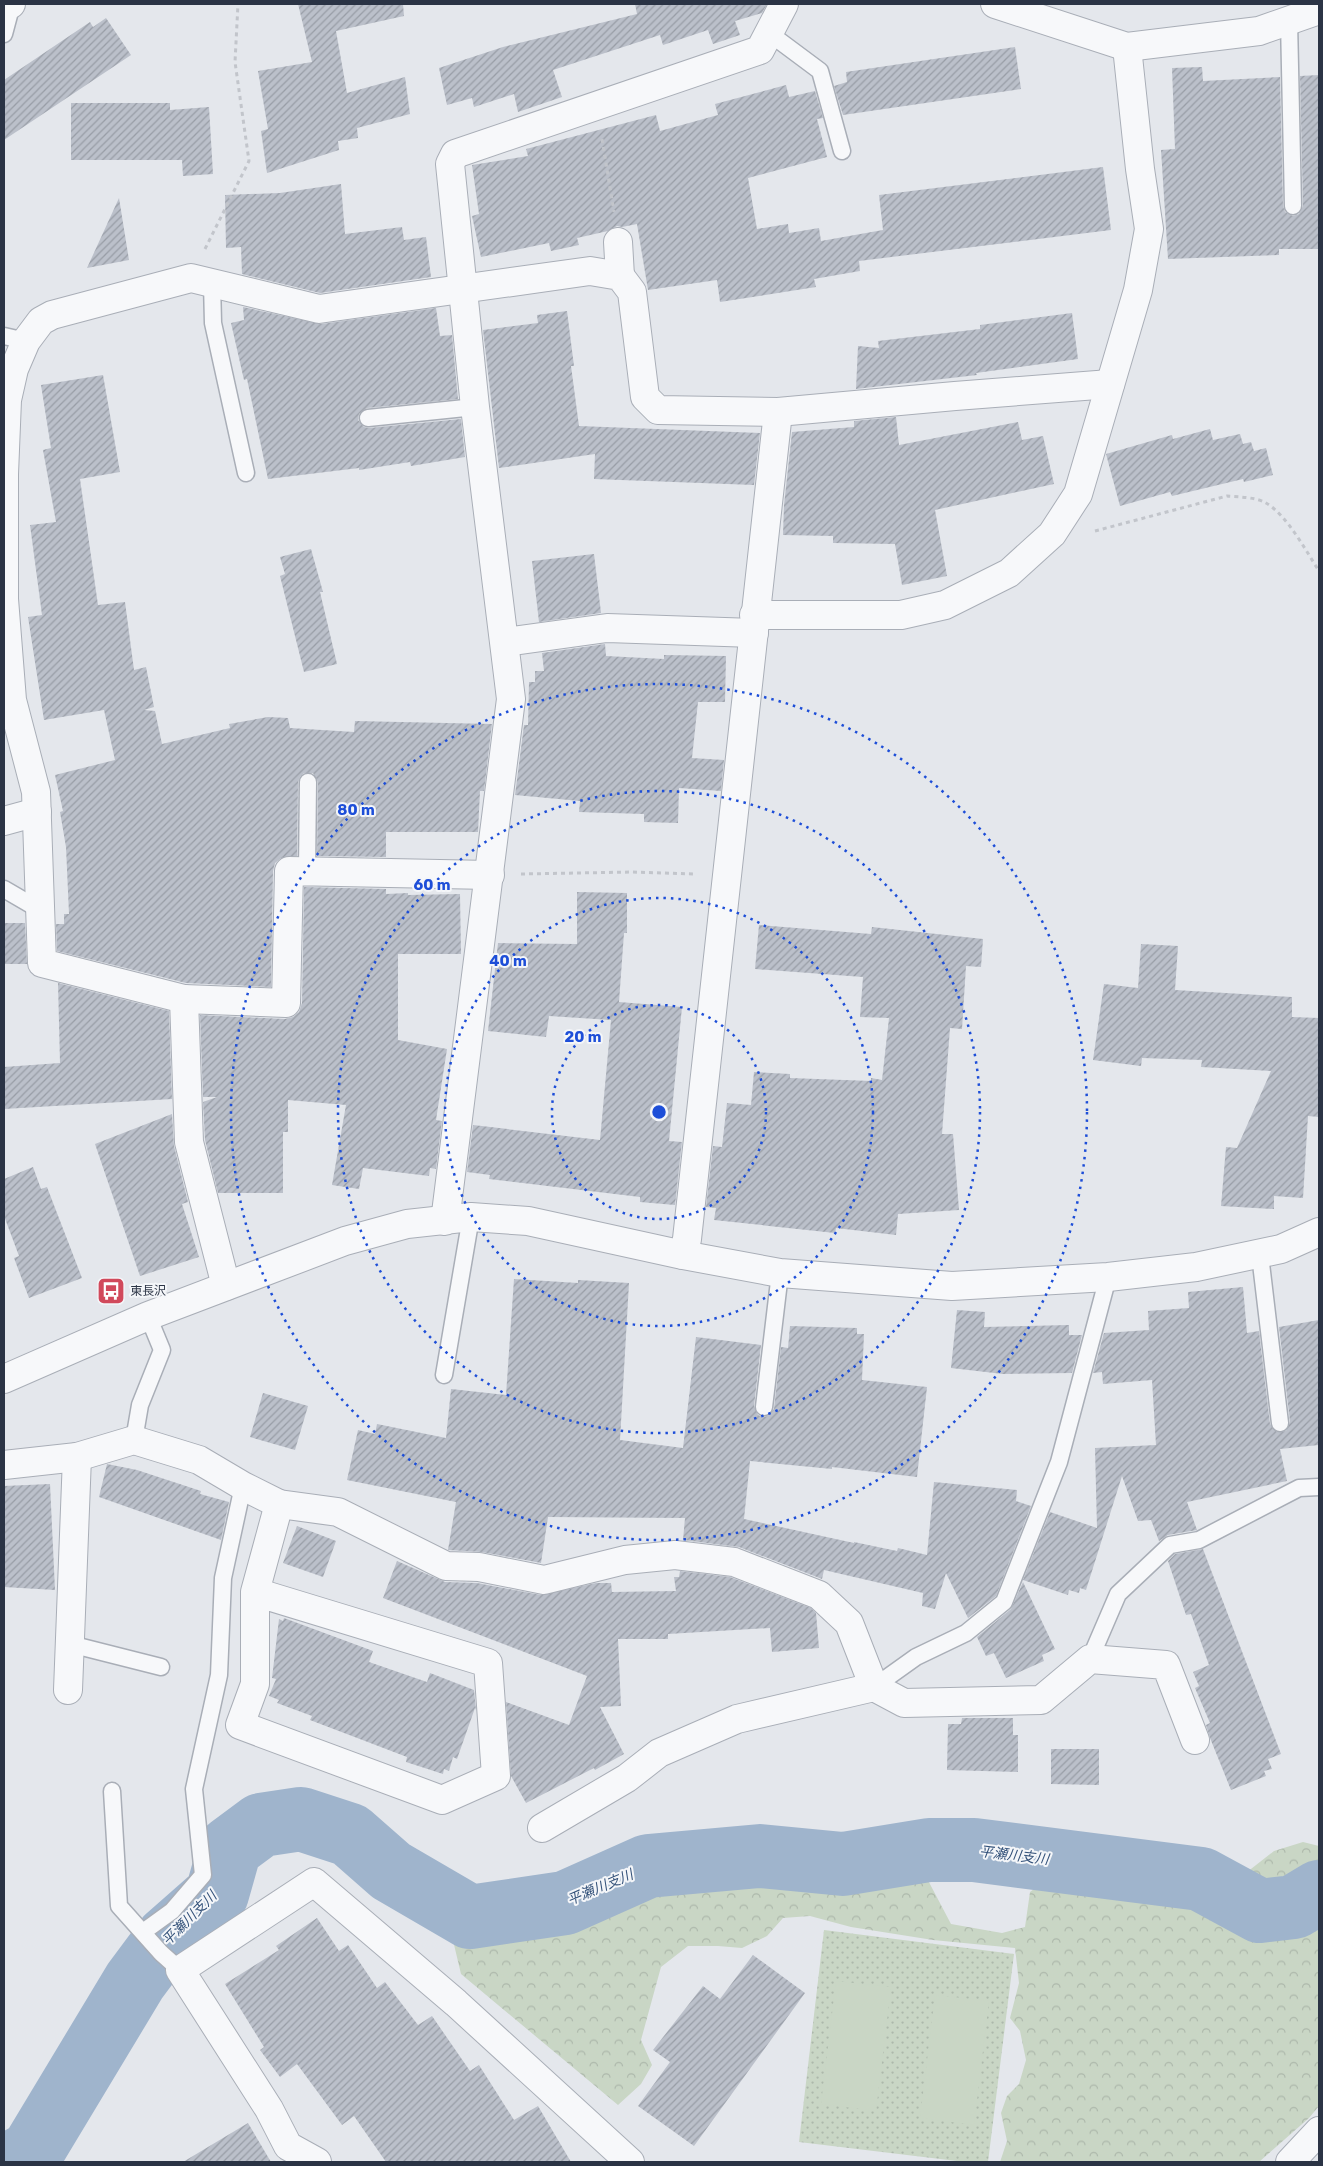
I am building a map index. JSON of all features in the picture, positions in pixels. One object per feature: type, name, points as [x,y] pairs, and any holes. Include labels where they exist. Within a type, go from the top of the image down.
[{"type":"street","points":[[4,6],[12,4]]},
{"type":"street","points":[[458,1219],[490,875],[511,699],[462,290],[450,164],[455,154],[760,50],[784,4]]},
{"type":"street","points":[[995,4],[1127,47],[1259,31],[1319,10]]},
{"type":"street","points":[[505,642],[607,628],[754,624],[901,616],[945,605],[1009,573],[1052,534],[1078,494],[1138,290],[1150,229],[1140,169],[1127,47]]},
{"type":"street","points":[[618,242],[620,276],[632,292],[645,397],[658,410],[778,412],[1110,384]]},
{"type":"street","points":[[490,875],[289,871],[286,1003],[184,999],[42,963],[36,792],[12,700],[4,599],[4,474],[7,400],[14,370],[15,339],[52,315],[201,281],[319,310],[590,271],[620,276]]},
{"type":"street","points":[[683,1255],[688,1239],[778,412]]},
{"type":"street","points":[[4,821],[37,812]]},
{"type":"street","points":[[184,999],[189,1142],[226,1286]]},
{"type":"street","points":[[4,1379],[148,1316],[226,1286],[345,1241],[407,1224],[458,1219],[528,1221],[683,1255],[780,1273],[952,1286],[1108,1277],[1196,1267],[1282,1249],[1319,1232]]},
{"type":"street","points":[[4,1465],[77,1457],[134,1440],[199,1460],[242,1486],[279,1504],[338,1512],[446,1566],[479,1567],[544,1580],[625,1560],[675,1555],[734,1562],[818,1595],[849,1623],[874,1687],[904,1703],[1041,1700],[1090,1659],[1166,1665],[1195,1740]]},
{"type":"street","points":[[68,1690],[77,1457]]},
{"type":"street","points":[[255,1592],[488,1663],[496,1776],[442,1800],[240,1725],[255,1684],[255,1592],[279,1504]]},
{"type":"street","points":[[542,1828],[627,1778],[659,1753],[738,1719],[874,1687]]},
{"type":"street","points":[[317,2162],[288,2146],[269,2109],[170,1961],[314,1882],[463,2010],[630,2162]]},
{"type":"street","points":[[1290,2162],[1319,2131]]},
{"type":"lane","points":[[4,34],[12,4]]},
{"type":"lane","points":[[1289,21],[1293,206]]},
{"type":"lane","points":[[769,33],[820,71],[842,151]]},
{"type":"lane","points":[[201,281],[213,323],[246,474]]},
{"type":"lane","points":[[368,418],[476,407]]},
{"type":"lane","points":[[307,872],[308,782]]},
{"type":"lane","points":[[4,889],[40,910]]},
{"type":"lane","points":[[444,1375],[458,1219]]},
{"type":"lane","points":[[1260,1255],[1280,1423]]},
{"type":"lane","points":[[764,1408],[780,1273]]},
{"type":"lane","points":[[874,1687],[916,1657],[966,1633],[1004,1602],[1059,1462],[1108,1277]]},
{"type":"lane","points":[[134,1440],[140,1405],[162,1350],[148,1316]]},
{"type":"lane","points":[[143,1932],[172,1911],[203,1874],[194,1789],[219,1675],[223,1578],[242,1486]]},
{"type":"lane","points":[[1090,1659],[1118,1594],[1170,1545],[1199,1540],[1299,1488],[1319,1486]]},
{"type":"lane","points":[[70,1644],[161,1666]]},
{"type":"lane","points":[[112,1791],[119,1906],[170,1961]]},
{"type":"path","points":[[201,281],[249,162],[235,62],[238,4]]},
{"type":"path","points":[[601,133],[615,216]]},
{"type":"path","points":[[1052,534],[1079,535],[1227,496],[1265,502],[1277,513],[1301,542],[1319,571]]},
{"type":"path","points":[[490,875],[632,872],[728,876]]},
{"type":"green space","points":[[888,1834],[921,1867],[951,1924],[1002,1933],[1025,1927],[1030,1892],[1050,1877],[1187,1888],[1242,1876],[1274,1851],[1303,1842],[1319,1846],[1319,2106],[1309,2118],[1259,2162],[1000,2162],[1007,2141],[1001,2113],[1007,2096],[1019,2084],[1026,2060],[1020,2031],[1010,2018],[1019,1983],[1015,1948],[933,1940],[851,1927],[810,1916],[783,1918],[767,1936],[742,1948],[688,1946],[661,1967],[641,2040],[652,2065],[641,2084],[618,2105],[461,1974],[451,1932],[478,1892],[533,1895],[569,1884],[626,1860],[695,1846],[742,1847],[789,1852],[850,1837]]},
{"type":"green space","points":[[824,1930],[1014,1954],[988,2162],[965,2162],[799,2142]]},
{"type":"green space","points":[[836,1981],[891,1987],[876,2111],[821,2104]]},
{"type":"green space","points":[[935,1995],[989,2001],[974,2125],[920,2118]]},
{"type":"building","points":[[298,4],[403,4],[404,16],[336,31],[347,93],[405,77],[410,114],[357,128],[358,138],[338,141],[339,150],[267,173],[261,131],[268,129],[258,71],[312,62]]},
{"type":"building","points":[[635,4],[767,4],[762,13],[735,21],[740,35],[713,44],[708,30],[663,45],[660,35],[553,70],[562,97],[518,112],[514,94],[474,107],[472,98],[447,105],[439,68],[503,47],[637,14]]},
{"type":"building","points":[[106,18],[131,55],[4,140],[4,80],[90,22],[93,27]]},
{"type":"building","points":[[1015,47],[1021,89],[843,115],[834,86],[847,82],[846,72]]},
{"type":"building","points":[[1202,67],[1203,81],[1280,77],[1283,206],[1285,212],[1293,216],[1299,214],[1303,206],[1300,76],[1319,75],[1319,249],[1279,249],[1279,255],[1168,259],[1161,150],[1175,149],[1172,68]]},
{"type":"building","points":[[786,85],[789,97],[815,91],[823,118],[817,119],[827,157],[748,178],[757,229],[788,224],[789,233],[819,228],[821,241],[883,230],[879,195],[1103,167],[1111,230],[859,261],[860,271],[814,279],[816,287],[720,302],[717,280],[648,290],[637,224],[617,226],[608,231],[577,238],[579,245],[551,251],[549,243],[481,257],[472,216],[479,214],[472,165],[528,156],[526,149],[656,115],[660,131],[718,115],[715,104]]},
{"type":"building","points":[[71,103],[170,103],[170,110],[209,107],[213,174],[183,176],[182,160],[71,160]]},
{"type":"building","points":[[341,184],[345,234],[402,227],[404,240],[426,237],[431,277],[320,293],[242,274],[241,247],[226,248],[225,195],[280,193]]},
{"type":"building","points":[[119,198],[129,260],[87,268]]},
{"type":"building","points":[[243,307],[321,324],[436,308],[440,336],[452,335],[458,399],[367,408],[359,414],[358,420],[364,427],[369,428],[461,419],[465,457],[411,466],[410,462],[359,470],[359,468],[268,479],[247,379],[244,380],[231,323],[244,320]]},
{"type":"building","points":[[567,311],[574,366],[571,366],[579,426],[760,433],[754,485],[594,479],[595,454],[499,468],[483,330],[538,323],[537,315]]},
{"type":"building","points":[[1072,313],[1078,359],[976,373],[977,375],[856,389],[858,346],[879,348],[878,341],[980,329],[980,325]]},
{"type":"building","points":[[103,375],[120,472],[80,479],[98,605],[125,602],[134,670],[146,667],[154,707],[144,710],[155,711],[162,744],[230,728],[229,724],[268,717],[288,718],[290,728],[354,732],[355,721],[492,724],[484,791],[480,791],[478,832],[386,832],[386,857],[317,856],[318,782],[313,773],[304,773],[300,777],[298,782],[297,856],[281,858],[275,863],[273,871],[271,987],[186,983],[57,951],[56,924],[64,924],[64,914],[69,914],[66,847],[60,812],[63,811],[55,775],[115,760],[104,710],[44,720],[28,617],[42,615],[30,525],[56,522],[43,450],[51,448],[41,385]]},
{"type":"building","points":[[896,417],[899,445],[1018,422],[1022,440],[1043,436],[1054,484],[935,510],[947,576],[902,585],[895,544],[833,543],[833,536],[783,535],[784,505],[792,432],[854,427],[854,421]]},
{"type":"building","points":[[1210,429],[1213,440],[1240,434],[1243,444],[1251,442],[1254,451],[1266,448],[1273,475],[1244,482],[1243,479],[1172,496],[1170,492],[1120,506],[1106,454],[1172,435],[1173,439]]},
{"type":"building","points":[[311,549],[323,592],[320,592],[337,664],[304,672],[280,576],[285,574],[280,557]]},
{"type":"building","points":[[594,554],[601,613],[539,622],[532,561]]},
{"type":"building","points":[[605,644],[606,656],[664,659],[664,655],[726,656],[725,702],[698,702],[692,758],[724,760],[721,791],[679,788],[678,823],[644,822],[644,814],[579,812],[580,801],[515,795],[524,725],[528,725],[529,682],[535,682],[535,671],[544,671],[542,653]]},
{"type":"building","points":[[304,887],[386,889],[386,894],[408,893],[408,895],[460,894],[461,954],[398,954],[398,1040],[447,1049],[436,1120],[442,1121],[436,1169],[430,1168],[429,1176],[363,1168],[359,1189],[332,1185],[346,1105],[288,1100],[288,1132],[283,1132],[283,1193],[218,1193],[205,1140],[203,1102],[217,1097],[203,1097],[200,1015],[285,1019],[293,1017],[299,1012],[302,1003]]},
{"type":"building","points":[[577,892],[627,893],[627,933],[624,933],[619,1002],[682,1007],[669,1141],[682,1142],[675,1205],[640,1202],[640,1197],[489,1179],[490,1175],[467,1172],[473,1125],[600,1140],[611,1020],[549,1016],[546,1037],[488,1031],[498,943],[577,944]]},
{"type":"building","points":[[4,923],[25,923],[27,964],[4,964]]},
{"type":"building","points":[[759,925],[871,934],[872,927],[983,939],[981,967],[966,966],[962,1029],[950,1028],[942,1134],[953,1134],[959,1210],[898,1214],[896,1235],[836,1228],[835,1233],[714,1220],[716,1208],[706,1207],[713,1146],[722,1147],[727,1103],[751,1105],[754,1072],[790,1074],[790,1078],[871,1081],[871,1078],[882,1080],[889,1018],[860,1017],[863,977],[755,969]]},
{"type":"building","points":[[1141,944],[1178,946],[1175,990],[1292,997],[1292,1017],[1319,1018],[1319,1117],[1308,1116],[1303,1198],[1274,1196],[1274,1209],[1221,1206],[1226,1147],[1237,1148],[1271,1071],[1201,1067],[1202,1060],[1142,1058],[1141,1066],[1093,1060],[1104,984],[1138,988]]},
{"type":"building","points":[[58,983],[169,1011],[172,1099],[4,1109],[4,1067],[60,1063]]},
{"type":"building","points":[[172,1114],[174,1146],[188,1202],[182,1204],[199,1257],[140,1276],[95,1144]]},
{"type":"building","points":[[33,1167],[41,1189],[47,1187],[82,1278],[29,1298],[14,1258],[19,1256],[4,1216],[4,1179]]},
{"type":"building","points":[[514,1279],[578,1283],[578,1280],[629,1283],[620,1440],[683,1448],[696,1337],[761,1345],[754,1406],[758,1415],[763,1417],[768,1416],[774,1409],[781,1347],[788,1348],[790,1326],[857,1328],[857,1334],[864,1334],[862,1380],[927,1387],[917,1477],[832,1467],[832,1469],[750,1461],[744,1519],[854,1543],[897,1551],[898,1548],[927,1555],[934,1482],[1017,1490],[1016,1501],[1031,1506],[996,1596],[968,1618],[946,1573],[935,1609],[922,1606],[923,1593],[824,1570],[822,1579],[739,1547],[683,1540],[685,1518],[548,1517],[541,1563],[482,1552],[448,1550],[456,1502],[347,1480],[358,1430],[375,1434],[377,1424],[446,1438],[451,1389],[506,1395]]},
{"type":"building","points":[[1243,1287],[1247,1333],[1259,1331],[1270,1424],[1277,1432],[1286,1431],[1290,1422],[1279,1327],[1319,1320],[1319,1445],[1280,1449],[1287,1481],[1187,1502],[1197,1530],[1168,1535],[1159,1541],[1151,1520],[1138,1521],[1122,1476],[1086,1590],[1080,1588],[1079,1593],[1069,1590],[1068,1595],[1023,1580],[1050,1512],[1097,1528],[1095,1448],[1156,1445],[1152,1380],[1103,1384],[1102,1372],[1093,1373],[1104,1333],[1149,1330],[1148,1311],[1189,1308],[1188,1292]]},
{"type":"building","points":[[957,1310],[985,1312],[984,1327],[1069,1325],[1069,1335],[1082,1335],[1072,1373],[1003,1374],[951,1368]]},
{"type":"building","points":[[263,1393],[308,1406],[295,1450],[250,1437]]},
{"type":"building","points":[[107,1464],[137,1470],[201,1491],[200,1494],[229,1502],[221,1540],[99,1497]]},
{"type":"building","points":[[50,1484],[55,1590],[4,1587],[4,1486]]},
{"type":"building","points":[[297,1526],[336,1541],[323,1577],[283,1563]]},
{"type":"building","points":[[1203,1549],[1281,1754],[1268,1759],[1272,1769],[1264,1771],[1266,1776],[1231,1790],[1210,1738],[1206,1725],[1210,1723],[1195,1688],[1199,1686],[1193,1672],[1209,1665],[1191,1614],[1186,1615],[1168,1561],[1175,1554]]},
{"type":"building","points":[[397,1561],[445,1582],[477,1583],[541,1595],[596,1583],[611,1583],[612,1592],[676,1591],[674,1577],[679,1577],[680,1571],[730,1577],[811,1608],[816,1613],[819,1648],[772,1652],[770,1628],[668,1634],[668,1639],[618,1639],[621,1706],[600,1707],[624,1754],[526,1803],[511,1776],[506,1702],[569,1725],[587,1676],[383,1598]]},
{"type":"building","points":[[1023,1582],[1055,1649],[1042,1655],[1044,1661],[1006,1678],[994,1653],[986,1656],[977,1637],[1011,1609]]},
{"type":"building","points":[[284,1618],[373,1651],[369,1662],[427,1682],[430,1673],[474,1690],[476,1710],[475,1708],[457,1759],[453,1757],[449,1771],[444,1769],[443,1774],[406,1762],[407,1757],[310,1720],[312,1716],[277,1703],[279,1700],[269,1696],[276,1679],[272,1678],[279,1619],[283,1621]]},
{"type":"building","points":[[962,1718],[1013,1718],[1013,1735],[1018,1735],[1018,1772],[947,1770],[948,1724],[961,1724]]},
{"type":"building","points":[[1051,1749],[1099,1749],[1099,1785],[1051,1784]]},
{"type":"building","points":[[317,1918],[339,1951],[348,1945],[377,1988],[385,1982],[418,2025],[432,2016],[470,2071],[479,2065],[514,2120],[538,2106],[571,2162],[386,2162],[354,2116],[342,2125],[297,2064],[280,2077],[260,2050],[264,2047],[225,1984],[279,1950],[276,1946]]},
{"type":"building","points":[[753,1955],[805,1993],[694,2146],[638,2106],[670,2062],[653,2050],[703,1986],[720,1999]]},
{"type":"building","points":[[248,2123],[271,2162],[183,2162]]},
{"type":"waterway","name":"平瀬川支川","points":[[14,2162],[32,2152],[135,1981],[167,1938],[217,1894],[230,1848],[261,1825],[301,1819],[350,1835],[391,1871],[470,1917],[565,1903],[648,1866],[760,1856],[843,1864],[929,1850],[974,1850],[1201,1879],[1260,1911],[1294,1907],[1319,1892]]},
{"type":"place","name":"東長沢","points":[[111,1291]]}]
